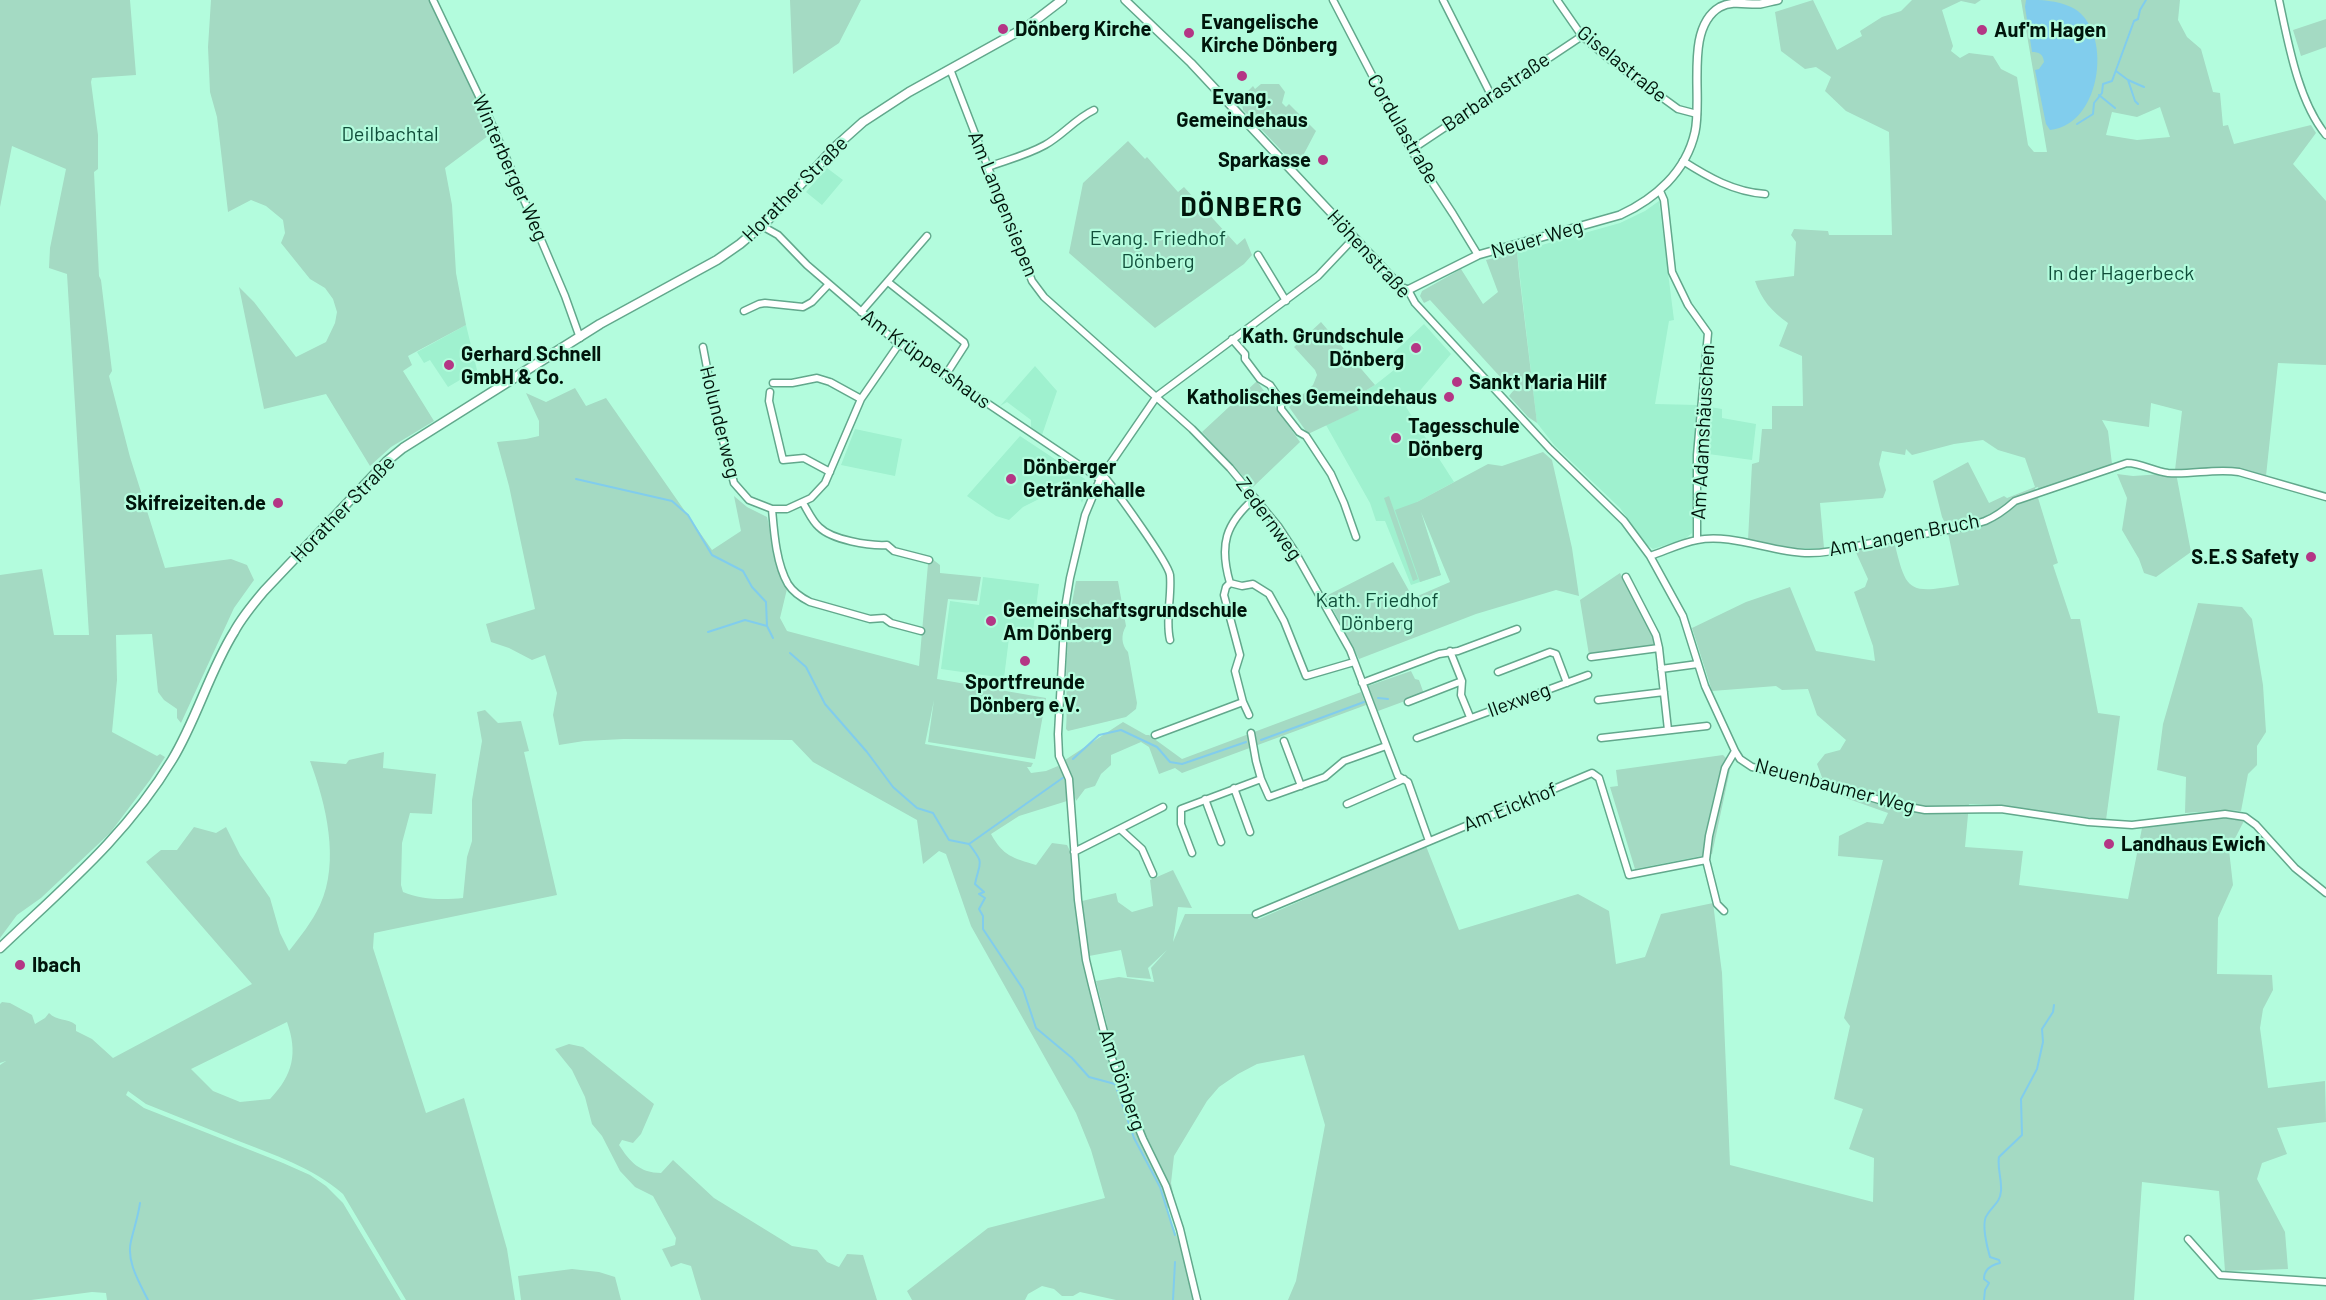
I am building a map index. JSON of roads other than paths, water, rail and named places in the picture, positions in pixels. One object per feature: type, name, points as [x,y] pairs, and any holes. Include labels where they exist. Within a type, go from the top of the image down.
[{"type":"main road","name":"Horather Straße","points":[[0,948],[132,819],[173,758],[223,652],[246,613],[372,475],[403,448],[600,324],[717,260],[762,226],[835,147],[863,122],[909,92],[1028,26],[1062,0]]},
{"type":"street","name":"Winterberger Weg","points":[[433,0],[487,113],[565,296],[580,338]]},
{"type":"street","name":"Höhenstraße","points":[[1125,0],[1191,63],[1400,287],[1408,290],[1415,303],[1560,459]]},
{"type":"street","name":"Cordulastraße","points":[[1333,0],[1411,150],[1478,255]]},
{"type":"street","points":[[1443,0],[1491,94]]},
{"type":"street","name":"Giselastraße","points":[[1557,0],[1582,36],[1678,109],[1697,114]]},
{"type":"street","points":[[1662,189],[1683,161],[1695,133],[1698,42],[1700,31],[1708,16],[1721,6],[1730,3],[1759,4],[1778,0]]},
{"type":"street","points":[[2278,0],[2302,91],[2312,114],[2326,135]]},
{"type":"street","name":"Barbarastraße","points":[[1411,150],[1491,94],[1582,36]]},
{"type":"street","name":"Am Langensiepen","points":[[950,69],[1032,281],[1044,297],[1157,396]]},
{"type":"street","points":[[988,167],[1045,145],[1080,117],[1094,110]]},
{"type":"street","points":[[1683,161],[1734,188],[1750,193],[1765,194]]},
{"type":"street","name":"Neuer Weg","points":[[1408,290],[1478,255],[1620,215],[1639,206],[1662,189]]},
{"type":"street","name":"Am Adamshäuschen","points":[[1662,189],[1672,272],[1688,305],[1708,333],[1697,455],[1697,540]]},
{"type":"street","name":"Am Krüppershaus","points":[[762,226],[778,235],[829,284],[899,344],[1101,476]]},
{"type":"street","points":[[861,312],[927,236]]},
{"type":"street","name":"Am Dönberg","points":[[1197,1300],[1167,1186],[1143,1139],[1107,1044],[1086,960],[1074,852],[1069,779],[1059,756],[1064,620],[1076,549],[1085,514],[1101,476],[1157,396],[1318,276],[1354,238]]},
{"type":"street","points":[[1258,255],[1286,301]]},
{"type":"street","points":[[888,282],[964,342],[962,352],[945,376]]},
{"type":"street","points":[[744,311],[765,303],[803,307],[812,302],[829,284]]},
{"type":"street","points":[[1232,339],[1245,354],[1245,359],[1260,379],[1270,385],[1281,401],[1281,408],[1299,432],[1305,436],[1331,474],[1356,537]]},
{"type":"street","points":[[899,344],[861,399],[830,472],[818,492],[803,503],[787,509],[772,509],[783,572],[788,584],[801,598],[870,619],[884,618],[891,623],[921,631]]},
{"type":"street","name":"Holunderweg","points":[[703,347],[714,410],[734,483],[749,500],[772,509]]},
{"type":"street","points":[[773,383],[792,383],[817,378],[830,382],[861,399]]},
{"type":"street","points":[[770,392],[783,460],[804,458],[830,472]]},
{"type":"street","name":"Zedernweg","points":[[1157,396],[1230,468],[1295,552],[1354,662],[1398,776],[1408,782],[1429,841]]},
{"type":"street","name":"Neuenbaumer Weg","points":[[1560,459],[1624,521],[1650,556],[1683,616],[1705,686],[1735,751],[1740,759],[1752,767],[1802,777],[1893,804],[1925,810],[2001,809],[2088,822],[2129,825],[2236,814],[2256,825],[2295,868],[2326,893]]},
{"type":"street","name":"Am Langen Bruch","points":[[1650,556],[1697,540],[1745,542],[1784,552],[1829,551],[1941,531],[1986,520],[2002,512],[2015,501],[2127,463],[2137,463],[2167,473],[2225,470],[2239,472],[2326,497]]},
{"type":"street","points":[[1101,476],[1170,573],[1170,607],[1167,625],[1170,640]]},
{"type":"street","points":[[1230,583],[1224,557],[1228,531],[1242,509],[1255,498]]},
{"type":"street","points":[[803,503],[815,524],[832,535],[873,546],[887,545],[894,551],[929,560]]},
{"type":"street","points":[[1626,577],[1656,635],[1668,730]]},
{"type":"street","points":[[1230,583],[1242,586],[1253,584],[1267,591],[1284,621],[1306,676],[1354,662]]},
{"type":"street","points":[[1230,583],[1224,595],[1240,655],[1235,671],[1243,702],[1250,716]]},
{"type":"street","points":[[1362,684],[1517,629]]},
{"type":"street","points":[[1591,657],[1659,648]]},
{"type":"street","name":"Ilexweg","points":[[1450,651],[1462,681],[1461,695],[1470,717]]},
{"type":"street","name":"Ilexweg","points":[[1498,672],[1550,652],[1556,654],[1567,683]]},
{"type":"street","points":[[1661,669],[1698,664]]},
{"type":"street","name":"Ilexweg","points":[[1417,738],[1588,675]]},
{"type":"street","name":"Ilexweg","points":[[1408,702],[1462,681]]},
{"type":"street","points":[[1598,700],[1664,692]]},
{"type":"street","points":[[1155,735],[1243,702]]},
{"type":"street","points":[[1601,738],[1707,726]]},
{"type":"street","points":[[1251,732],[1256,761],[1269,797],[1325,777],[1344,761],[1386,746]]},
{"type":"street","points":[[1284,741],[1301,786]]},
{"type":"street","points":[[1724,911],[1718,904],[1706,860],[1709,836],[1725,768],[1735,751]]},
{"type":"street","name":"Am Eickhof","points":[[1256,914],[1592,774],[1599,778],[1629,875],[1706,860]]},
{"type":"street","points":[[1192,853],[1181,824],[1181,809],[1262,778]]},
{"type":"street","points":[[1347,804],[1404,779]]},
{"type":"street","points":[[1234,788],[1250,832]]},
{"type":"street","points":[[1205,799],[1221,842]]},
{"type":"street","points":[[1074,852],[1163,807]]},
{"type":"street","points":[[1120,829],[1143,849],[1153,874]]},
{"type":"street","points":[[2188,1239],[2220,1275],[2326,1282]]},
{"type":"water","points":[[2026,0],[2043,0],[2071,7],[2085,18],[2093,34],[2097,53],[2096,74],[2091,94],[2082,111],[2068,124],[2050,130],[2046,124],[2035,70],[2039,69],[2044,62],[2040,54],[2032,52]]},
{"type":"waterway","points":[[2077,124],[2093,114],[2094,103],[2102,93],[2103,84],[2112,81],[2134,21],[2138,19],[2146,0]]},
{"type":"waterway","points":[[2116,71],[2128,80],[2144,87]]},
{"type":"waterway","points":[[2128,80],[2138,104]]},
{"type":"waterway","points":[[2099,95],[2115,108]]},
{"type":"waterway","points":[[576,479],[672,501],[688,515],[712,555],[743,571],[752,587],[766,602],[767,626],[773,638]]},
{"type":"waterway","points":[[708,632],[745,620],[767,626]]},
{"type":"waterway","points":[[790,653],[806,667],[825,704],[867,752],[893,787],[917,808],[933,813],[949,840],[969,844],[977,856],[980,863],[975,884],[984,892],[979,894],[985,898],[979,909],[983,916],[983,929],[1023,989],[1036,1028],[1072,1058],[1089,1077],[1115,1084],[1134,1138],[1160,1187],[1175,1235]]},
{"type":"waterway","points":[[1378,698],[1388,699]]},
{"type":"waterway","points":[[1261,740],[1364,702]]},
{"type":"waterway","points":[[1073,759],[1099,735],[1121,730],[1157,747],[1170,762],[1182,764],[1246,742]]},
{"type":"waterway","points":[[969,844],[1064,777]]},
{"type":"waterway","points":[[1984,1300],[1985,1290],[1989,1283],[1984,1279],[1985,1273],[1991,1266],[2000,1263],[1999,1260],[1990,1257],[1985,1229],[1985,1219],[2000,1195],[1999,1157],[2022,1135],[2021,1099],[2037,1069],[2043,1042],[2042,1029],[2053,1012],[2054,1005]]},
{"type":"waterway","points":[[140,1203],[130,1256],[134,1271],[148,1300]]},
{"type":"waterway","points":[[1173,1300],[1175,1262]]},
{"type":"place","name":"Dönberg Kirche","points":[[1003,29]]},
{"type":"place","name":"Auf'm Hagen","points":[[1982,30]]},
{"type":"place","name":"Evangelische Kirche Dönberg","points":[[1189,33]]},
{"type":"place","name":"Evang. Gemeindehaus","points":[[1242,76]]},
{"type":"place","name":"Sparkasse","points":[[1323,160]]},
{"type":"place","name":"Kath. Grundschule Dönberg","points":[[1416,348]]},
{"type":"place","name":"Gerhard Schnell GmbH & Co.","points":[[449,365]]},
{"type":"place","name":"Sankt Maria Hilf","points":[[1457,382]]},
{"type":"place","name":"Katholisches Gemeindehaus","points":[[1449,397]]},
{"type":"place","name":"Tagesschule Dönberg","points":[[1396,438]]},
{"type":"place","name":"Dönberger Getränkehalle","points":[[1011,479]]},
{"type":"place","name":"Skifreizeiten.de","points":[[278,503]]},
{"type":"place","name":"S.E.S Safety","points":[[2311,557]]},
{"type":"place","name":"Gemeinschaftsgrundschule Am Dönberg","points":[[991,621]]},
{"type":"place","name":"Sportfreunde Dönberg e.V.","points":[[1025,661]]},
{"type":"place","name":"Landhaus Ewich","points":[[2109,844]]},
{"type":"place","name":"Ibach","points":[[20,965]]},
{"type":"district","name":"DÖNBERG","points":[[1242,207]]},
{"type":"park label","name":"Deilbachtal","points":[[390,134]]},
{"type":"park label","name":"Evang. Friedhof Dönberg","points":[[1158,250]]},
{"type":"park label","name":"In der Hagerbeck","points":[[2121,273]]},
{"type":"park label","name":"Kath. Friedhof Dönberg","points":[[1377,612]]}]
